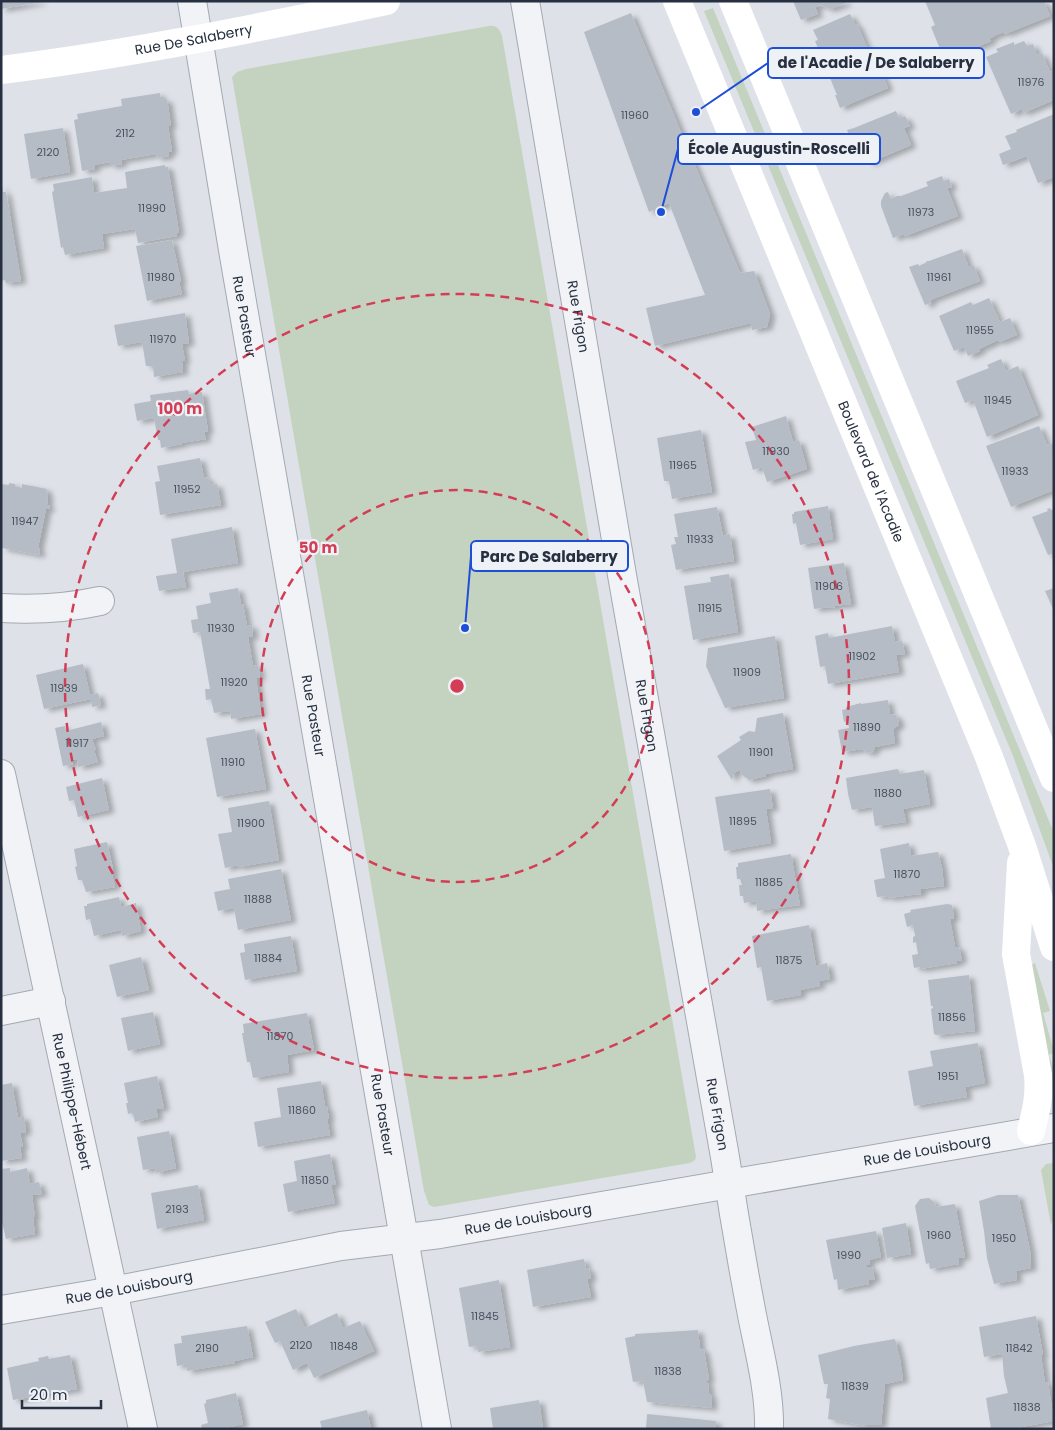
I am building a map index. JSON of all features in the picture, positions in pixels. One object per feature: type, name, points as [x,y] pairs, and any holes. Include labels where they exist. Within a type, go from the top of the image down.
[{"type":"main road","name":"Rue De Salaberry","points":[[1,70],[198,39],[386,1]]},
{"type":"main road","name":"Boulevard de l'Acadie","points":[[677,1],[989,757],[1022,846],[1054,947]]},
{"type":"main road","points":[[734,1],[1054,778]]},
{"type":"main road","points":[[1022,846],[1016,954],[1038,1075],[1038,1106],[1042,1129]]},
{"type":"street","name":"Rue Pasteur","points":[[192,1],[233,250],[437,1429]]},
{"type":"street","name":"Rue Frigon","points":[[525,1],[734,1220],[762,1370],[769,1429]]},
{"type":"street","points":[[1,608],[72,606],[100,601]]},
{"type":"street","name":"Rue Philippe-Hébert","points":[[1,774],[143,1429]]},
{"type":"street","points":[[1,1011],[51,1001]]},
{"type":"street","name":"Rue de Louisbourg","points":[[1,1310],[112,1291],[341,1246],[450,1232],[1042,1129]]},
{"type":"green space","points":[[713,8],[1054,833],[1054,869],[1013,756],[704,11]]},
{"type":"green space","points":[[489,26],[498,28],[502,36],[696,1157],[690,1163],[434,1207],[429,1205],[424,1191],[232,77],[237,72],[246,69]]},
{"type":"green space","points":[[1035,963],[1050,1011],[1043,1013],[1054,1051],[1054,1053],[1049,1055],[1054,1070],[1054,1091],[1051,1091],[1030,968]]},
{"type":"green space","points":[[1054,1163],[1054,1216],[1051,1225],[1041,1170],[1046,1164]]},
{"type":"building","points":[[1,1],[41,1],[41,2],[1,9]]},
{"type":"building","points":[[793,1],[846,1],[846,3],[830,9],[821,5],[815,7],[818,14],[801,20]]},
{"type":"building","points":[[925,1],[1044,1],[1050,16],[1005,34],[1004,32],[996,35],[989,39],[991,41],[945,61],[931,27],[935,25]]},
{"type":"building","points":[[631,13],[740,273],[754,271],[770,314],[767,327],[752,330],[751,323],[655,346],[646,308],[705,295],[669,203],[649,212],[584,32]]},
{"type":"building","points":[[850,14],[855,24],[857,24],[878,74],[881,72],[888,88],[840,108],[835,95],[837,95],[815,41],[818,40],[813,30]]},
{"type":"building","points":[[1024,41],[1027,46],[1033,44],[1037,55],[1042,53],[1050,72],[1054,71],[1054,100],[1023,113],[1022,109],[1011,114],[986,57],[998,52],[996,49],[1014,42],[1014,45]]},
{"type":"building","points":[[160,93],[161,100],[167,99],[171,126],[168,126],[172,151],[168,152],[169,156],[157,158],[156,154],[121,160],[122,164],[110,166],[110,162],[94,165],[95,169],[82,171],[74,120],[78,119],[77,114],[122,106],[121,99]]},
{"type":"building","points":[[896,111],[899,118],[905,116],[910,126],[904,128],[911,145],[869,163],[863,150],[856,153],[847,130]]},
{"type":"building","points":[[1054,114],[1054,177],[1038,183],[1027,156],[1003,165],[999,154],[1011,149],[1005,136]]},
{"type":"building","points":[[63,128],[70,172],[31,179],[24,134]]},
{"type":"building","points":[[165,165],[165,167],[168,167],[179,232],[176,233],[177,236],[138,243],[135,229],[102,234],[104,248],[65,255],[63,247],[61,248],[52,192],[54,191],[53,184],[92,177],[94,193],[127,188],[125,172]]},
{"type":"building","points":[[942,176],[944,181],[949,179],[952,187],[947,188],[958,216],[905,236],[904,234],[893,238],[881,206],[885,193],[888,192],[891,199],[928,186],[926,182]]},
{"type":"building","points":[[1,185],[3,192],[6,192],[21,281],[6,283],[5,280],[1,281]]},
{"type":"building","points":[[172,240],[182,294],[147,301],[136,246]]},
{"type":"building","points":[[962,249],[969,268],[973,264],[980,281],[930,300],[931,303],[925,305],[909,267],[918,264],[919,266],[926,261]]},
{"type":"building","points":[[989,298],[1000,322],[1010,318],[1017,335],[999,342],[998,340],[968,356],[964,347],[954,351],[939,316],[971,302],[973,305]]},
{"type":"building","points":[[185,313],[189,343],[182,344],[185,361],[182,361],[183,372],[154,377],[153,366],[146,366],[142,342],[118,346],[114,325]]},
{"type":"building","points":[[1001,359],[1006,371],[1018,366],[1038,415],[987,437],[973,400],[965,403],[956,381],[989,368],[987,365]]},
{"type":"building","points":[[188,390],[189,394],[202,392],[208,431],[204,432],[206,439],[161,448],[154,418],[137,421],[134,404],[151,401],[150,395]]},
{"type":"building","points":[[786,416],[793,442],[799,440],[807,469],[767,482],[762,467],[753,470],[745,442],[756,440],[752,427]]},
{"type":"building","points":[[1039,426],[1047,445],[1054,443],[1054,454],[1051,455],[1054,458],[1054,490],[1011,507],[986,446]]},
{"type":"building","points":[[701,430],[712,492],[672,499],[669,481],[664,481],[657,438]]},
{"type":"building","points":[[200,458],[204,478],[207,477],[211,485],[217,484],[221,505],[160,515],[155,482],[160,481],[157,466]]},
{"type":"building","points":[[9,483],[22,488],[22,484],[47,489],[47,505],[50,506],[49,509],[46,509],[38,548],[40,549],[39,555],[2,548],[1,484],[9,485]]},
{"type":"building","points":[[828,506],[833,539],[800,545],[796,523],[793,524],[792,514],[794,512]]},
{"type":"building","points":[[717,507],[723,536],[730,534],[734,561],[676,570],[671,545],[676,544],[674,537],[678,537],[674,514]]},
{"type":"building","points":[[1050,508],[1051,510],[1054,509],[1054,553],[1048,555],[1032,517],[1048,511],[1047,509]]},
{"type":"building","points":[[232,527],[238,563],[183,572],[186,587],[159,591],[156,576],[177,573],[171,539]]},
{"type":"building","points":[[844,563],[851,604],[814,609],[808,568]]},
{"type":"building","points":[[729,574],[738,632],[693,640],[684,586],[711,582],[710,577]]},
{"type":"building","points":[[238,588],[247,626],[252,625],[253,637],[248,637],[253,666],[258,665],[260,677],[256,678],[261,714],[231,719],[230,711],[214,713],[211,699],[206,700],[205,689],[210,689],[200,632],[193,633],[191,620],[198,619],[196,606],[211,603],[209,593]]},
{"type":"building","points":[[1054,588],[1054,611],[1045,591]]},
{"type":"building","points":[[892,626],[895,642],[902,641],[905,654],[896,655],[899,672],[828,684],[825,666],[820,667],[815,636],[828,633],[829,638]]},
{"type":"building","points":[[775,636],[784,698],[725,708],[706,666],[708,648]]},
{"type":"building","points":[[83,664],[90,695],[98,693],[101,705],[92,707],[91,699],[44,709],[36,675]]},
{"type":"building","points":[[888,700],[890,714],[896,715],[899,722],[899,725],[893,729],[895,743],[875,747],[873,752],[866,753],[863,749],[842,752],[838,730],[849,728],[848,721],[844,722],[842,710],[861,703]]},
{"type":"building","points":[[783,713],[793,769],[766,774],[766,776],[749,780],[741,774],[740,770],[734,773],[732,780],[717,756],[741,740],[739,737],[749,731],[755,732],[757,718]]},
{"type":"building","points":[[101,722],[104,736],[92,739],[98,762],[78,767],[77,759],[72,760],[73,764],[63,766],[55,728],[65,726],[66,731]]},
{"type":"building","points":[[255,729],[266,789],[217,797],[206,738]]},
{"type":"building","points":[[898,769],[900,774],[924,770],[930,804],[903,809],[906,822],[875,826],[872,807],[852,810],[846,778]]},
{"type":"building","points":[[102,778],[109,810],[78,817],[74,800],[69,801],[66,787]]},
{"type":"building","points":[[770,789],[773,808],[766,809],[771,843],[724,851],[715,797]]},
{"type":"building","points":[[269,801],[279,860],[225,868],[218,834],[232,832],[228,808]]},
{"type":"building","points":[[107,842],[115,887],[86,892],[82,880],[78,880],[74,849]]},
{"type":"building","points":[[909,843],[911,856],[938,852],[944,886],[921,889],[921,895],[889,898],[888,896],[877,897],[874,880],[885,878],[880,849]]},
{"type":"building","points":[[791,854],[800,905],[757,911],[756,901],[744,903],[743,896],[740,896],[739,885],[742,885],[740,879],[737,879],[736,867],[738,867],[738,863]]},
{"type":"building","points":[[281,869],[291,920],[238,930],[234,908],[218,911],[214,892],[230,889],[228,879]]},
{"type":"building","points":[[119,897],[121,907],[136,903],[141,931],[122,936],[121,930],[94,936],[90,919],[86,920],[84,906]]},
{"type":"building","points":[[947,904],[952,905],[954,918],[950,919],[955,947],[959,947],[962,960],[957,961],[957,963],[920,969],[920,967],[914,968],[912,955],[918,954],[916,942],[913,943],[913,937],[915,936],[913,925],[907,927],[904,914],[911,912],[910,910]]},
{"type":"building","points":[[809,925],[816,966],[827,963],[830,979],[819,981],[820,986],[800,990],[801,995],[767,1001],[761,967],[757,968],[752,936]]},
{"type":"building","points":[[291,936],[297,971],[245,980],[240,953],[245,952],[244,944]]},
{"type":"building","points":[[141,957],[149,990],[117,997],[109,965]]},
{"type":"building","points":[[969,975],[975,1031],[934,1034],[931,1009],[933,1006],[931,1006],[928,980]]},
{"type":"building","points":[[153,1012],[160,1044],[128,1051],[121,1018]]},
{"type":"building","points":[[307,1013],[314,1050],[287,1055],[289,1072],[253,1078],[250,1062],[247,1062],[242,1033],[244,1033],[243,1024]]},
{"type":"building","points":[[978,1043],[985,1083],[965,1087],[967,1097],[914,1106],[908,1071],[933,1066],[930,1051]]},
{"type":"building","points":[[157,1076],[164,1108],[156,1109],[158,1117],[135,1122],[133,1114],[128,1114],[124,1083]]},
{"type":"building","points":[[321,1081],[329,1119],[327,1119],[330,1135],[258,1147],[254,1122],[281,1117],[277,1088]]},
{"type":"building","points":[[12,1083],[18,1118],[24,1116],[26,1132],[20,1133],[23,1147],[20,1147],[22,1158],[1,1161],[1,1085]]},
{"type":"building","points":[[169,1131],[176,1168],[156,1173],[155,1168],[143,1170],[137,1137]]},
{"type":"building","points":[[330,1154],[336,1185],[331,1185],[335,1203],[288,1212],[283,1184],[297,1181],[294,1161]]},
{"type":"building","points":[[10,1168],[10,1172],[27,1168],[30,1184],[39,1182],[42,1194],[32,1195],[35,1234],[6,1239],[1,1222],[1,1169]]},
{"type":"building","points":[[198,1185],[204,1220],[157,1229],[151,1193]]},
{"type":"building","points":[[998,1195],[1018,1195],[1030,1250],[1031,1268],[1016,1271],[1017,1280],[994,1284],[987,1258],[979,1201]]},
{"type":"building","points":[[929,1198],[935,1203],[936,1207],[955,1204],[965,1257],[958,1258],[959,1264],[930,1269],[929,1263],[926,1264],[915,1206],[920,1199]]},
{"type":"building","points":[[906,1223],[911,1254],[887,1258],[882,1228]]},
{"type":"building","points":[[876,1231],[881,1257],[869,1260],[870,1264],[867,1265],[867,1267],[872,1267],[875,1280],[869,1280],[869,1284],[838,1290],[837,1279],[834,1280],[826,1240]]},
{"type":"building","points":[[584,1259],[586,1269],[589,1268],[591,1279],[587,1279],[591,1297],[533,1307],[527,1270]]},
{"type":"building","points":[[499,1280],[510,1347],[478,1352],[477,1346],[469,1347],[459,1288]]},
{"type":"building","points":[[296,1309],[305,1328],[337,1313],[343,1328],[360,1321],[374,1351],[314,1378],[307,1363],[293,1370],[280,1341],[275,1343],[265,1322]]},
{"type":"building","points":[[1036,1316],[1043,1355],[1041,1355],[1045,1383],[1048,1382],[1054,1421],[1011,1429],[991,1429],[986,1398],[1008,1393],[1002,1354],[984,1357],[979,1327]]},
{"type":"building","points":[[247,1326],[253,1357],[235,1361],[235,1363],[187,1371],[186,1364],[177,1366],[174,1344],[182,1343],[181,1336]]},
{"type":"building","points":[[698,1330],[699,1348],[704,1350],[709,1379],[705,1382],[708,1383],[712,1408],[647,1402],[643,1381],[633,1382],[625,1338],[635,1336],[635,1334]]},
{"type":"building","points":[[895,1339],[903,1380],[885,1384],[881,1425],[866,1426],[828,1419],[830,1399],[826,1398],[828,1384],[824,1384],[818,1355]]},
{"type":"building","points":[[70,1355],[77,1389],[13,1400],[7,1368],[39,1361],[38,1358],[48,1356],[49,1359]]},
{"type":"building","points":[[236,1393],[243,1424],[222,1429],[202,1429],[201,1425],[208,1423],[204,1404],[206,1400]]},
{"type":"building","points":[[539,1400],[543,1429],[493,1429],[490,1408]]},
{"type":"building","points":[[367,1410],[371,1429],[322,1429],[320,1421]]},
{"type":"building","points":[[647,1414],[716,1421],[715,1429],[646,1429]]},
{"type":"place","name":"de l'Acadie / De Salaberry","points":[[696,112]]},
{"type":"place","name":"École Augustin-Roscelli","points":[[661,212]]},
{"type":"place","name":"Parc De Salaberry","points":[[465,628]]}]
